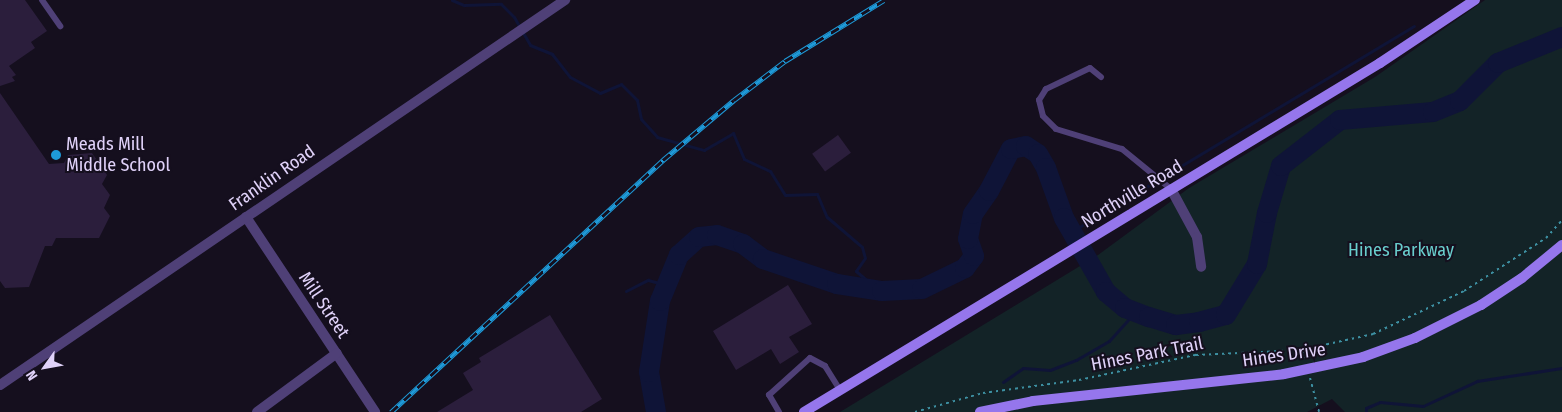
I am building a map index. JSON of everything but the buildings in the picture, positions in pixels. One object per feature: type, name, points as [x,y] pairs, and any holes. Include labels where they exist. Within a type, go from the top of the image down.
[{"type":"street","name":"Franklin Road","points":[[0,385],[565,0]]},
{"type":"street","name":"Northville Road","points":[[804,412],[1380,63],[1475,0]]},
{"type":"street","points":[[1171,189],[1197,238],[1202,267]]},
{"type":"street","name":"Mill Street","points":[[246,217],[375,412]]},
{"type":"street","name":"Hines Drive","points":[[980,412],[1033,401],[1308,370],[1363,357],[1438,328],[1502,292],[1562,245]]},
{"type":"street","points":[[257,412],[337,353]]},
{"type":"lane","points":[[42,0],[60,26]]},
{"type":"lane","points":[[1101,77],[1090,68],[1046,89],[1039,100],[1043,116],[1056,130],[1122,148],[1171,189]]},
{"type":"lane","points":[[779,412],[769,395],[810,358],[825,366],[840,390]]},
{"type":"path","name":"Hines Park Trail","points":[[915,412],[983,393],[1088,378],[1196,355],[1304,350],[1373,334],[1434,306],[1509,263],[1546,238],[1562,220]]},
{"type":"path","points":[[1304,350],[1319,412]]},
{"type":"green space","name":"Hines Parkway","points":[[1485,0],[1562,0],[1562,412],[1345,412],[1332,399],[1307,412],[840,412],[1098,255],[1189,188],[1375,77]]},
{"type":"waterway","points":[[452,0],[464,5],[501,4],[514,17],[530,45],[552,54],[570,77],[600,93],[621,84],[637,100],[641,119],[657,137],[704,150],[733,133],[744,159],[770,171],[785,195],[817,194],[827,217],[862,247],[865,258],[856,271],[879,291]]},
{"type":"waterway","points":[[1071,232],[1414,26]]},
{"type":"waterway","points":[[656,412],[649,372],[660,301],[679,255],[699,237],[717,235],[743,244],[763,259],[837,284],[882,291],[922,289],[965,268],[974,256],[968,239],[973,214],[989,191],[1011,149],[1026,146],[1038,154],[1046,168],[1064,218],[1106,292],[1125,308],[1149,317],[1176,325],[1199,322],[1226,315],[1257,264],[1267,213],[1281,166],[1340,120],[1433,112],[1460,101],[1498,63],[1562,37]]},
{"type":"waterway","points":[[626,291],[648,280],[667,285]]},
{"type":"waterway","points":[[1003,382],[1023,368],[1050,370],[1076,360],[1109,341],[1135,312]]},
{"type":"waterway","points":[[1366,412],[1366,408],[1380,402],[1423,406],[1477,381],[1562,368]]},
{"type":"railway","points":[[391,412],[663,160],[734,100],[785,61],[884,0]]},
{"type":"place","name":"Meads Mill Middle School","points":[[56,155]]}]
